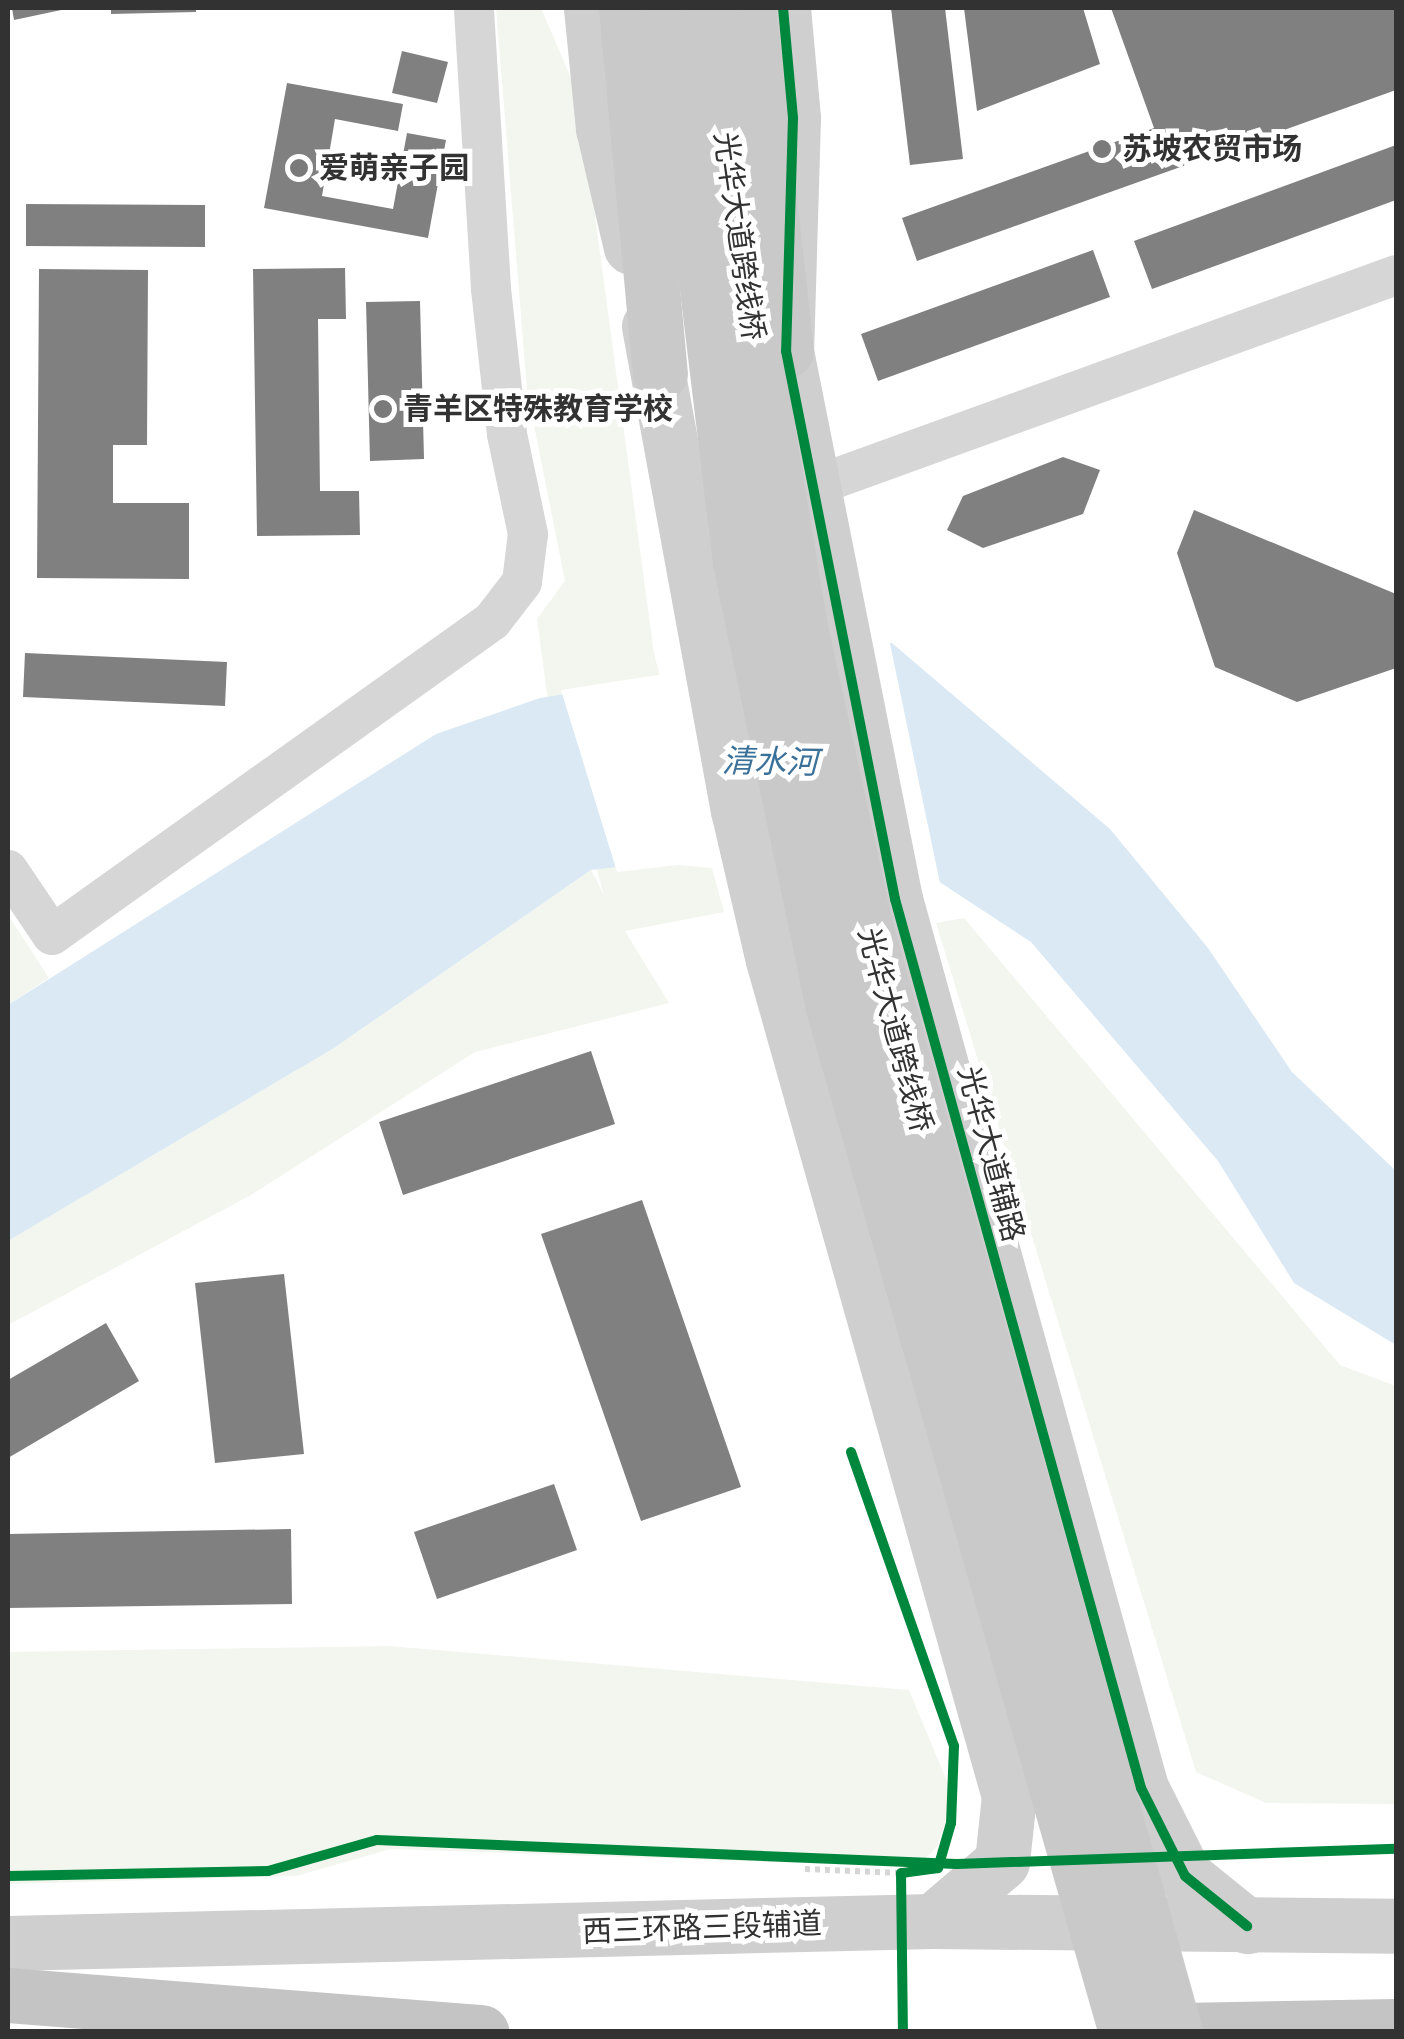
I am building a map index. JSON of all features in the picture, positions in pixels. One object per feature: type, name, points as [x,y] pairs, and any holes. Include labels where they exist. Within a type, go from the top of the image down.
[{"type":"highway","points":[[8,1995],[482,2032]]},
{"type":"highway","points":[[1124,2032],[1396,2026]]},
{"type":"main road","points":[[626,8],[660,373]]},
{"type":"main road","name":"光华大道跨线桥","points":[[673,8],[740,562],[832,1004],[1124,2032]]},
{"type":"main road","name":"光华大道跨线桥","points":[[713,8],[734,220],[795,599],[866,925],[1175,2032]]},
{"type":"main road","points":[[748,8],[786,351]]},
{"type":"street","points":[[8,870],[52,935],[492,621],[522,582],[528,534],[507,434],[491,288],[474,8]]},
{"type":"street","points":[[591,8],[603,128],[660,373],[710,663],[755,885],[1009,1796],[1002,1862],[918,1887]]},
{"type":"street","name":"光华大道辅路","points":[[783,8],[793,118],[786,351],[808,488],[895,899],[1141,1788],[1185,1876],[1247,1926]]},
{"type":"street","points":[[808,488],[1396,275]]},
{"type":"street","name":"西三环路三段辅道","points":[[8,1942],[918,1887],[1247,1926],[1396,1926]]},
{"type":"path","points":[[788,1856],[918,1887]]},
{"type":"path","points":[[805,1869],[901,1873],[918,1887]]},
{"type":"path","points":[[901,1873],[918,1887]]},
{"type":"shaded area","points":[[496,8],[541,8],[579,97],[654,654],[724,912],[625,931],[669,1003],[475,1052],[251,1195],[8,1325],[8,1241],[334,1048],[591,870],[604,895],[547,694],[537,619],[565,581],[527,390]]},
{"type":"shaded area","points":[[8,915],[49,978],[8,1005]]},
{"type":"shaded area","points":[[964,918],[1340,1365],[1396,1386],[1396,1804],[1266,1803],[1196,1772],[936,923]]},
{"type":"shaded area","points":[[389,1646],[909,1690],[949,1786],[948,1815],[937,1847],[916,1867],[391,1849],[296,1876],[8,1884],[8,1652]]},
{"type":"water","name":"清水河","points":[[892,643],[1110,829],[1208,948],[1292,1072],[1396,1171],[1396,1345],[1294,1283],[1218,1161],[1031,942],[938,881],[678,860],[591,870],[334,1048],[8,1241],[8,1005],[436,734],[540,698]]},
{"type":"pier","points":[[889,639],[941,888],[678,865],[617,872],[561,690]]},
{"type":"building","points":[[12,8],[66,8],[66,9],[14,20]]},
{"type":"building","points":[[111,8],[196,8],[196,12],[111,14]]},
{"type":"building","points":[[891,8],[945,8],[963,159],[910,165]]},
{"type":"building","points":[[964,8],[1083,8],[1100,64],[977,111]]},
{"type":"building","points":[[1111,8],[1396,8],[1396,90],[917,261],[902,218],[1154,128]]},
{"type":"building","points":[[402,51],[448,62],[437,103],[392,93]]},
{"type":"building","name":"爱萌亲子园","points":[[287,83],[403,104],[398,131],[335,119],[322,196],[393,209],[407,133],[446,140],[428,238],[264,208]]},
{"type":"building","points":[[1396,145],[1396,200],[1152,289],[1134,241]]},
{"type":"building","points":[[26,204],[205,205],[205,247],[26,246]]},
{"type":"building","points":[[1093,250],[1110,297],[878,381],[861,334]]},
{"type":"building","points":[[345,268],[346,319],[318,319],[320,491],[359,491],[360,535],[257,536],[253,269]]},
{"type":"building","points":[[39,269],[148,270],[147,445],[113,445],[113,503],[189,503],[189,579],[37,578]]},
{"type":"building","points":[[420,301],[424,459],[370,461],[366,302]]},
{"type":"building","points":[[1063,457],[1100,470],[1083,514],[983,548],[947,530],[963,496]]},
{"type":"building","points":[[1194,510],[1396,594],[1396,668],[1297,702],[1215,667],[1177,553]]},
{"type":"building","points":[[25,653],[227,662],[225,706],[23,697]]},
{"type":"building","points":[[591,1051],[615,1124],[403,1195],[379,1122]]},
{"type":"building","points":[[642,1200],[741,1487],[641,1521],[541,1234]]},
{"type":"building","points":[[284,1274],[304,1454],[215,1463],[195,1283]]},
{"type":"building","points":[[106,1323],[139,1381],[8,1458],[8,1380]]},
{"type":"building","points":[[554,1484],[577,1550],[437,1599],[414,1532]]},
{"type":"building","points":[[291,1529],[292,1604],[8,1608],[8,1534]]},
{"type":"cycle path","points":[[783,8],[793,118],[786,351],[895,899],[1141,1788],[1185,1876],[1247,1926]]},
{"type":"cycle path","points":[[851,1452],[954,1746],[951,1823],[938,1868],[901,1873],[903,2032]]},
{"type":"cycle path","points":[[8,1876],[268,1871],[377,1840],[957,1864],[1396,1849]]},
{"type":"place","name":"苏坡农贸市场","points":[[1102,149]]},
{"type":"place","name":"爱萌亲子园","points":[[299,168]]},
{"type":"place","name":"青羊区特殊教育学校","points":[[383,409]]}]
